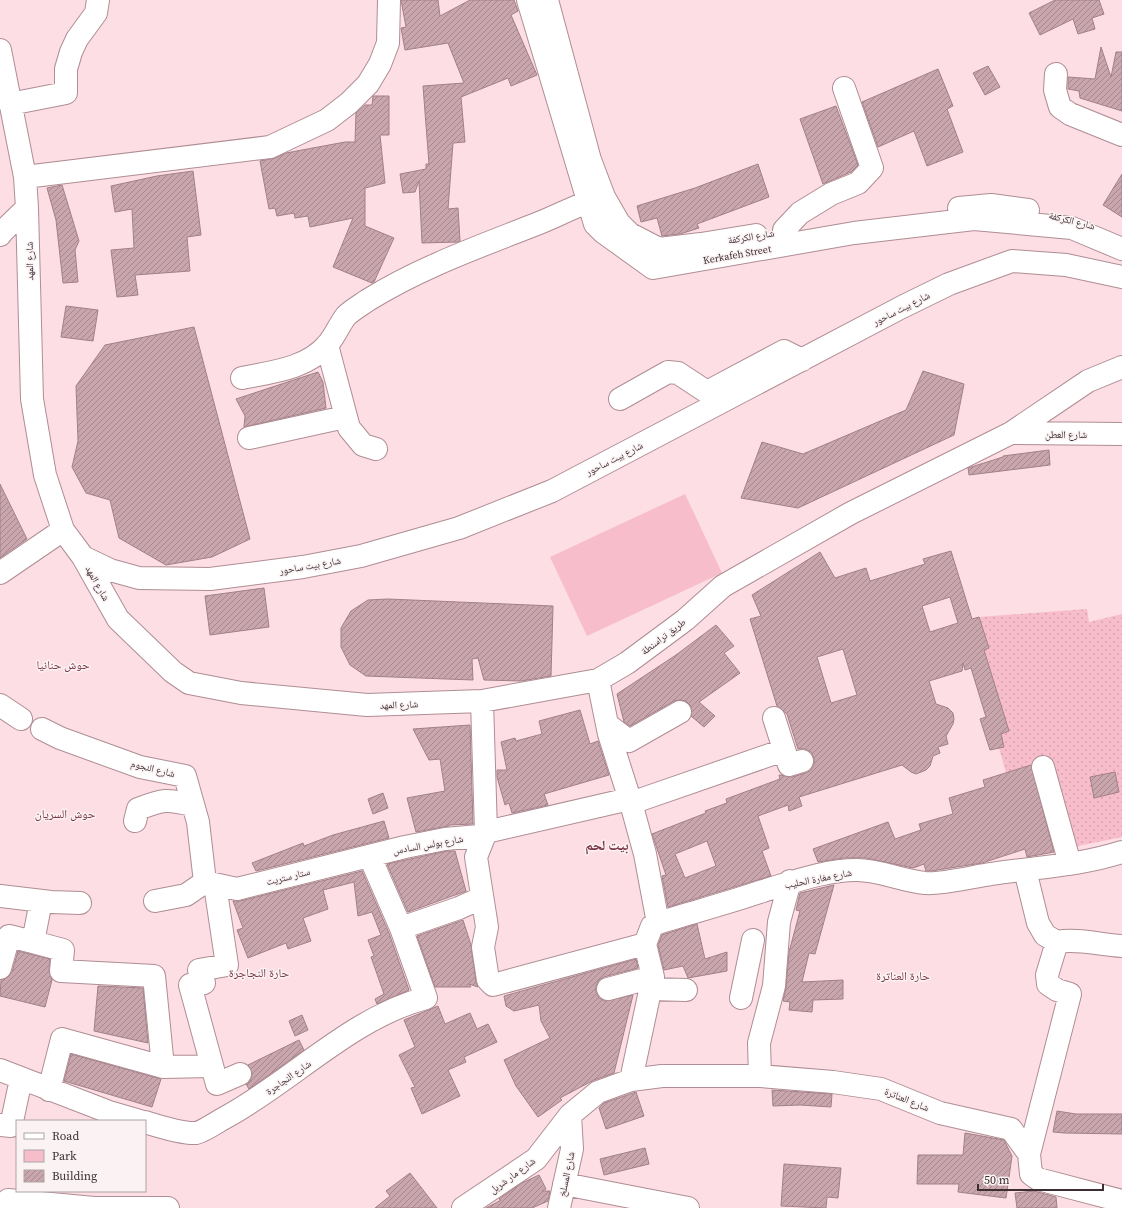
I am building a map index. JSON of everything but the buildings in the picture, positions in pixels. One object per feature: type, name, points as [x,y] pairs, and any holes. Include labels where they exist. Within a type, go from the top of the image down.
[{"type":"street","points":[[10,104],[66,94],[66,69],[71,52],[77,39],[96,13],[98,0]]},
{"type":"street","points":[[25,177],[270,147],[327,120],[349,103],[368,84],[380,64],[388,43],[389,0]]},
{"type":"street","points":[[528,0],[576,166],[596,199],[594,224],[538,223]]},
{"type":"street","name":"شارع الكركفة","points":[[547,0],[590,160],[596,199],[630,234],[659,248],[784,238],[903,213],[991,205],[1032,210],[1076,219],[1122,234]]},
{"type":"street","name":"شارع المهد","points":[[0,50],[25,177],[32,399],[45,475],[63,530],[83,557],[118,619],[173,672],[189,683],[241,693],[367,705],[482,701],[598,680]]},
{"type":"street","points":[[1056,74],[1055,90],[1060,107],[1070,114],[1122,136]]},
{"type":"street","points":[[784,238],[800,213],[831,194],[858,182],[872,168],[844,88]]},
{"type":"street","points":[[538,223],[556,210],[564,200],[574,180],[576,166]]},
{"type":"street","points":[[242,378],[291,368],[307,361],[327,345],[347,316],[389,288],[417,273],[503,235],[538,223],[596,199]]},
{"type":"street","points":[[0,235],[27,208]]},
{"type":"street","name":"Kerkafeh Street","points":[[594,224],[653,268],[784,238],[974,219],[1072,228],[1122,249]]},
{"type":"street","name":"شارع بيت ساحور","points":[[83,557],[110,570],[139,578],[210,579],[303,567],[361,556],[459,528],[552,491],[948,284],[1012,261],[1066,265],[1122,277]]},
{"type":"street","points":[[327,345],[349,428],[363,445],[376,449]]},
{"type":"street","points":[[620,399],[668,372],[678,373],[707,392],[784,351],[802,360]]},
{"type":"street","name":"طريق تراسنطة","points":[[598,680],[627,663],[686,620],[723,586],[851,513],[1011,433],[1088,381],[1122,367]]},
{"type":"street","points":[[249,438],[345,417]]},
{"type":"street","name":"شارع العطن","points":[[1011,433],[1122,434]]},
{"type":"street","points":[[0,573],[63,530]]},
{"type":"street","points":[[598,680],[609,734],[631,803],[644,854],[658,923],[652,926],[645,944],[652,983],[631,1080]]},
{"type":"street","points":[[482,701],[486,832],[476,857],[481,898],[487,927],[483,947],[488,980],[493,986],[645,944]]},
{"type":"street","points":[[0,705],[21,718]]},
{"type":"street","points":[[608,725],[629,741],[680,712]]},
{"type":"street","name":"شارع النجوم","points":[[42,729],[140,767],[185,776],[198,822],[227,965],[200,970],[204,983],[190,985],[212,1066]]},
{"type":"street","name":"شارع بولس السادس","points":[[370,857],[405,847],[444,839],[479,836],[486,832],[625,800],[631,803],[786,737]]},
{"type":"street","points":[[1043,767],[1070,864]]},
{"type":"street","points":[[135,821],[138,809],[169,799],[193,805]]},
{"type":"street","name":"شارع مغارة الحليب","points":[[658,923],[764,891],[790,881],[830,873],[857,870],[883,874],[926,884],[1098,860],[1122,852]]},
{"type":"street","points":[[370,857],[401,928],[459,908],[481,898]]},
{"type":"street","name":"ستار ستريت","points":[[210,884],[237,889],[370,857]]},
{"type":"street","points":[[1025,870],[1038,923],[1045,935],[1056,942],[1070,940],[1122,946]]},
{"type":"street","points":[[760,1076],[759,1043],[774,986],[779,922],[790,881]]},
{"type":"street","points":[[155,901],[186,895],[210,884]]},
{"type":"street","points":[[0,896],[41,901],[80,902]]},
{"type":"street","points":[[33,942],[41,901]]},
{"type":"street","name":"شارع النجاجرة","points":[[146,1122],[166,1128],[196,1133],[253,1102],[359,1026],[411,1002],[426,998],[401,928]]},
{"type":"street","points":[[0,968],[9,936],[63,950],[61,972],[154,976],[163,1067]]},
{"type":"street","points":[[742,998],[753,940]]},
{"type":"street","points":[[1056,942],[1047,975],[1048,984],[1057,990],[1070,994],[1029,1154],[1031,1174],[1038,1180],[1122,1201]]},
{"type":"street","points":[[608,989],[652,983],[686,990]]},
{"type":"street","points":[[49,1090],[62,1039],[163,1067],[212,1066],[217,1084],[240,1074]]},
{"type":"street","points":[[0,1070],[49,1090],[107,1117],[132,1120]]},
{"type":"street","name":"شارع العناترة","points":[[631,1080],[662,1076],[760,1076],[833,1082],[882,1089],[940,1113],[1011,1129],[1029,1154]]},
{"type":"street","points":[[0,1125],[11,1126],[21,1078]]},
{"type":"street","name":"شارع مار شربل","points":[[463,1208],[536,1159],[570,1115],[598,1092],[631,1080]]},
{"type":"street","name":"شارع المسلخ","points":[[559,1208],[572,1149],[570,1115]]},
{"type":"street","points":[[564,1184],[688,1208]]},
{"type":"street","points":[[94,1208],[95,1192]]},
{"type":"street","points":[[7,1208],[8,1200],[94,1208],[168,1208]]},
{"type":"green space","points":[[685,494],[722,573],[587,636],[550,557]]},
{"type":"green space","points":[[1087,609],[1089,622],[1122,614],[1122,837],[1059,850],[1032,765],[1006,773],[999,748],[1004,746],[1001,734],[1009,731],[984,650],[989,648],[979,617]]},
{"type":"district","name":"حوش حنانيا","points":[[63,665]]},
{"type":"district","name":"حوش السريان","points":[[65,814]]},
{"type":"district","name":"بيت لحم","points":[[607,845]]},
{"type":"district","name":"حارة النجاجرة","points":[[259,973]]},
{"type":"district","name":"حارة العناترة","points":[[903,976]]}]
